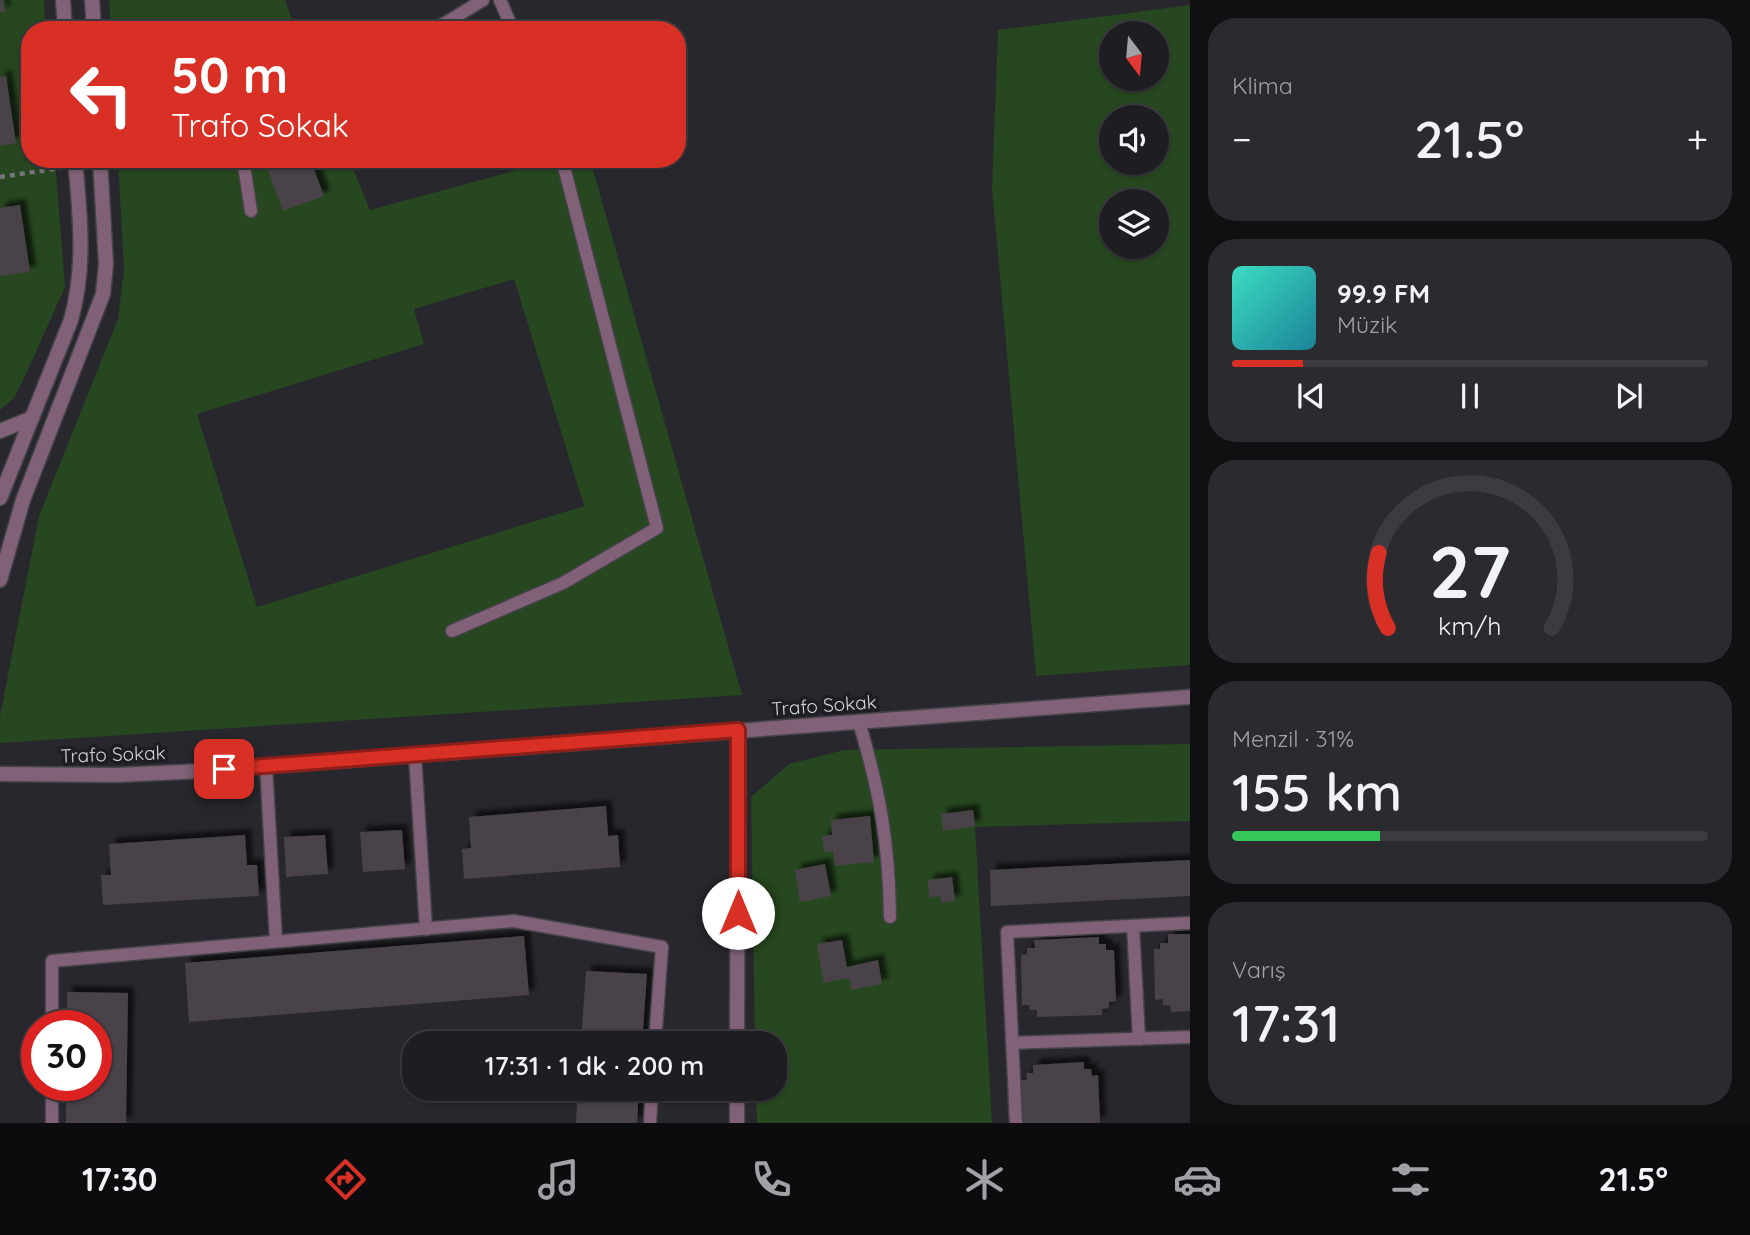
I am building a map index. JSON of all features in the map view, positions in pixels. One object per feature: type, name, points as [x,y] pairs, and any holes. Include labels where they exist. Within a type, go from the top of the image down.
[{"type":"street","points":[[63,0],[64,21]]},
{"type":"street","points":[[92,0],[93,21]]},
{"type":"street","points":[[0,498],[79,291],[82,242],[76,168]]},
{"type":"street","points":[[0,580],[23,500],[103,294],[106,264],[101,168]]},
{"type":"street","points":[[0,431],[32,418]]},
{"type":"street","name":"Trafo Sokak","points":[[0,774],[117,775],[266,766],[1190,697]]},
{"type":"street","points":[[737,1031],[738,730]]},
{"type":"street","points":[[737,1101],[737,1123]]},
{"type":"lane","points":[[449,21],[483,0]]},
{"type":"lane","points":[[500,0],[509,21]]},
{"type":"lane","points":[[244,168],[251,211]]},
{"type":"lane","points":[[452,631],[563,583],[657,528],[564,168]]},
{"type":"lane","points":[[859,722],[883,815],[889,854],[890,917]]},
{"type":"lane","points":[[415,755],[426,929]]},
{"type":"lane","points":[[266,766],[276,942]]},
{"type":"lane","points":[[52,1010],[51,961],[514,921],[662,947],[656,1031]]},
{"type":"lane","points":[[1016,1123],[1007,932],[1190,923]]},
{"type":"lane","points":[[1133,926],[1139,1039]]},
{"type":"lane","points":[[1012,1043],[1190,1037]]},
{"type":"lane","points":[[52,1101],[52,1123]]},
{"type":"lane","points":[[650,1123],[651,1101]]},
{"type":"path","points":[[0,177],[46,168]]},
{"type":"green space","points":[[0,0],[44,0],[45,21],[21,21],[21,168],[56,168],[65,287],[14,398],[0,410]]},
{"type":"green space","points":[[109,0],[285,0],[293,21],[110,21]]},
{"type":"green space","points":[[1190,5],[1190,665],[1036,676],[992,188],[998,30]]},
{"type":"green space","points":[[118,168],[353,168],[370,210],[525,168],[593,168],[742,695],[0,743],[0,716],[39,516],[118,319],[124,269]],"holes":[[[514,279],[584,506],[257,607],[197,414],[424,344],[414,309]]]},
{"type":"green space","points":[[1190,744],[1190,821],[975,827],[992,1123],[757,1123],[756,1101],[787,1101],[787,1031],[755,1031],[751,797],[789,764],[844,750]]},
{"type":"building","points":[[0,0],[3,0],[5,12],[0,12]]},
{"type":"building","points":[[6,76],[16,143],[0,146],[0,77]]},
{"type":"building","points":[[267,168],[313,168],[324,196],[283,211]]},
{"type":"building","points":[[20,205],[30,272],[0,276],[0,208]]},
{"type":"building","points":[[606,806],[608,836],[618,835],[620,867],[464,879],[462,849],[471,848],[469,817]]},
{"type":"building","points":[[973,810],[975,826],[943,831],[941,814]]},
{"type":"building","points":[[870,816],[874,862],[835,866],[833,851],[824,852],[822,836],[832,835],[831,820]]},
{"type":"building","points":[[402,830],[405,869],[363,872],[360,832]]},
{"type":"building","points":[[245,835],[247,865],[257,865],[259,896],[103,905],[101,875],[111,875],[109,844]]},
{"type":"building","points":[[325,835],[328,874],[286,877],[284,837]]},
{"type":"building","points":[[1190,860],[1190,896],[991,906],[990,870]]},
{"type":"building","points":[[825,864],[831,896],[800,902],[795,870]]},
{"type":"building","points":[[952,877],[955,901],[941,903],[940,896],[929,897],[928,880]]},
{"type":"building","points":[[1168,934],[1190,934],[1190,1011],[1171,1012],[1170,1005],[1163,1005],[1163,999],[1155,1000],[1154,949],[1160,949],[1160,943],[1168,943]]},
{"type":"building","points":[[524,936],[529,995],[189,1022],[185,963]]},
{"type":"building","points":[[1099,937],[1099,944],[1106,944],[1106,950],[1114,950],[1116,1001],[1109,1002],[1109,1008],[1102,1009],[1102,1015],[1037,1017],[1037,1010],[1030,1010],[1029,1005],[1022,1005],[1021,955],[1027,954],[1027,948],[1035,948],[1034,940]]},
{"type":"building","points":[[842,940],[847,967],[878,960],[882,984],[851,990],[849,978],[824,983],[817,944]]},
{"type":"building","points":[[586,971],[647,974],[643,1031],[582,1031]]},
{"type":"building","points":[[67,992],[128,993],[126,1123],[66,1123],[66,1101],[112,1101],[112,1010],[67,1010]]},
{"type":"building","points":[[1084,1062],[1084,1069],[1091,1069],[1092,1076],[1098,1075],[1100,1123],[1022,1123],[1020,1080],[1027,1080],[1026,1073],[1033,1073],[1033,1065]]},
{"type":"building","points":[[577,1101],[638,1101],[637,1123],[576,1123]]},
{"type":"route","points":[[224,769],[738,730],[738,913]]}]
